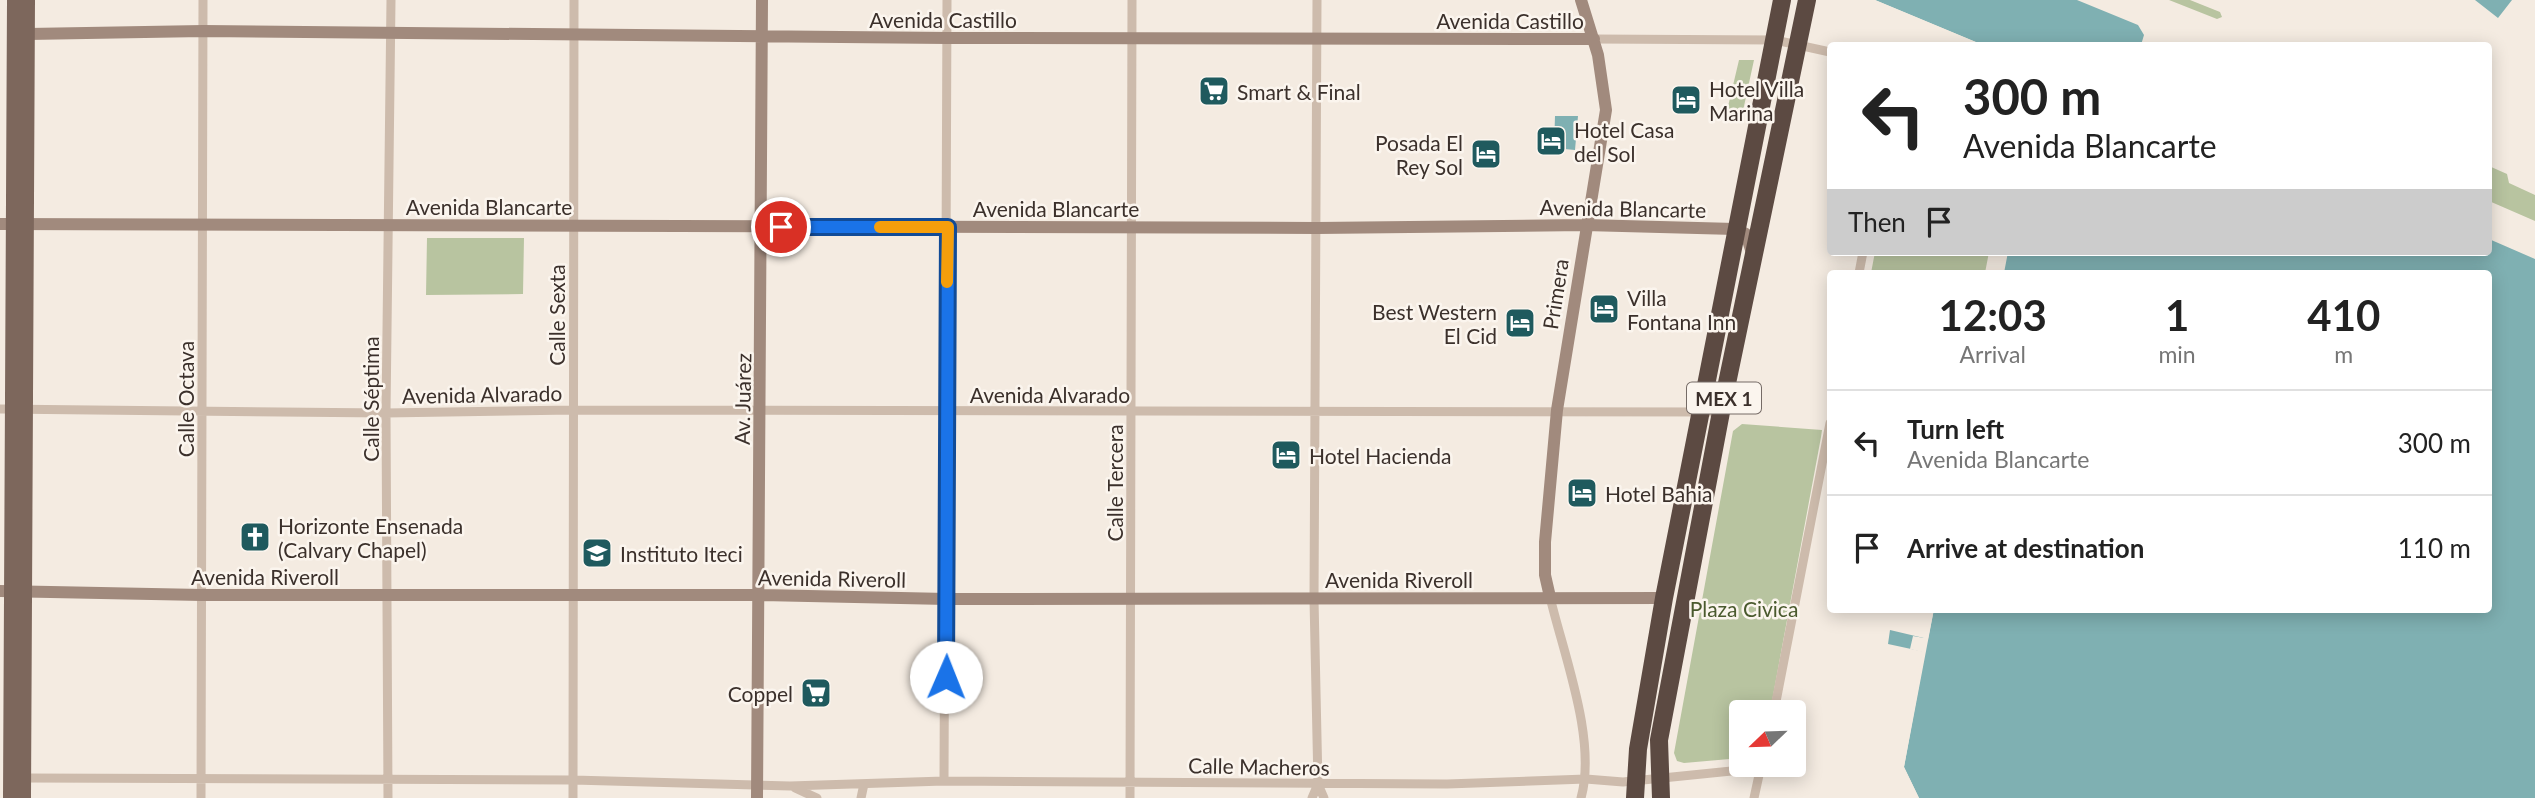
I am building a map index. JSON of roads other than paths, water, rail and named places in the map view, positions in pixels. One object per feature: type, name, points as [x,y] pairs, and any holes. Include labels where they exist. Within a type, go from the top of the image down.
[{"type":"highway","name":"MEX 1","points":[[1635,790],[1664,598],[1782,0]]},
{"type":"highway","name":"MEX 1","points":[[1661,798],[1659,740],[1721,412],[1807,0]]},
{"type":"main road","points":[[10,798],[14,0]]},
{"type":"main road","points":[[14,35],[28,0]]},
{"type":"main road","points":[[12,778],[24,798]]},
{"type":"street","name":"Calle Octava","points":[[201,798],[203,0]]},
{"type":"street","name":"Calle Séptima","points":[[388,798],[386,413],[391,226],[391,0]]},
{"type":"street","name":"Calle Sexta","points":[[573,798],[574,0]]},
{"type":"street","name":"Av. Juárez","points":[[757,791],[763,227],[762,0]]},
{"type":"street","points":[[944,781],[947,599],[947,0]]},
{"type":"street","name":"Calle Tercera","points":[[1130,798],[1132,0]]},
{"type":"street","points":[[1317,0],[1314,599],[1318,784],[1324,796]]},
{"type":"street","name":"Primera","points":[[1550,597],[1545,575],[1545,542],[1557,410],[1585,225],[1606,110],[1594,39],[1581,0]]},
{"type":"street","name":"Avenida Castillo","points":[[14,35],[203,31],[947,38],[1775,40],[1827,50]]},
{"type":"street","name":"Avenida Blancarte","points":[[13,224],[1132,228],[1585,225],[1735,229],[1746,234],[1754,260]]},
{"type":"street","name":"Avenida Alvarado","points":[[13,409],[386,413],[573,410],[1721,412]]},
{"type":"street","points":[[1776,700],[1827,438]]},
{"type":"street","name":"Avenida Riveroll","points":[[13,591],[202,595],[759,595],[947,599],[1664,598]]},
{"type":"street","points":[[1550,597],[1581,727],[1586,779],[1581,798]]},
{"type":"street","name":"Calle Macheros","points":[[12,778],[573,780],[757,791],[790,786],[944,781],[1447,784],[1586,779],[1635,790],[1660,779],[1729,770]]},
{"type":"street","points":[[1754,798],[1759,777]]},
{"type":"street","points":[[861,798],[864,784]]},
{"type":"street","points":[[1312,795],[1318,784]]},
{"type":"street","points":[[790,786],[817,798]]},
{"type":"water","points":[[1875,0],[2077,0],[2138,25],[2144,35],[2142,42],[1976,42]]},
{"type":"water","points":[[2475,0],[2512,0],[2498,18]]},
{"type":"water","points":[[1555,116],[1578,116],[1575,150],[1554,148]]},
{"type":"water","points":[[2492,240],[2535,259],[2535,798],[1919,798],[1904,767],[1925,652],[1888,644],[1890,630],[1928,639],[1933,613],[2492,613],[2492,270],[2005,270],[2007,256],[2492,256]]},
{"type":"place","name":"Smart & Final","points":[[1214,91]]},
{"type":"place","name":"Hotel Villa Marina","points":[[1686,100]]},
{"type":"place","name":"Hotel Casa del Sol","points":[[1551,141]]},
{"type":"place","name":"Posada El Rey Sol","points":[[1486,154]]},
{"type":"place","name":"Villa Fontana Inn","points":[[1604,309]]},
{"type":"place","name":"Best Western El Cid","points":[[1520,323]]},
{"type":"place","name":"Hotel Hacienda","points":[[1286,455]]},
{"type":"place","name":"Hotel Bahia","points":[[1582,493]]},
{"type":"place","name":"Horizonte Ensenada (Calvary Chapel)","points":[[255,537]]},
{"type":"place","name":"Instituto Iteci","points":[[597,553]]},
{"type":"place","name":"Coppel","points":[[816,693]]},
{"type":"park label","name":"Plaza Civica","points":[[1744,608]]}]
